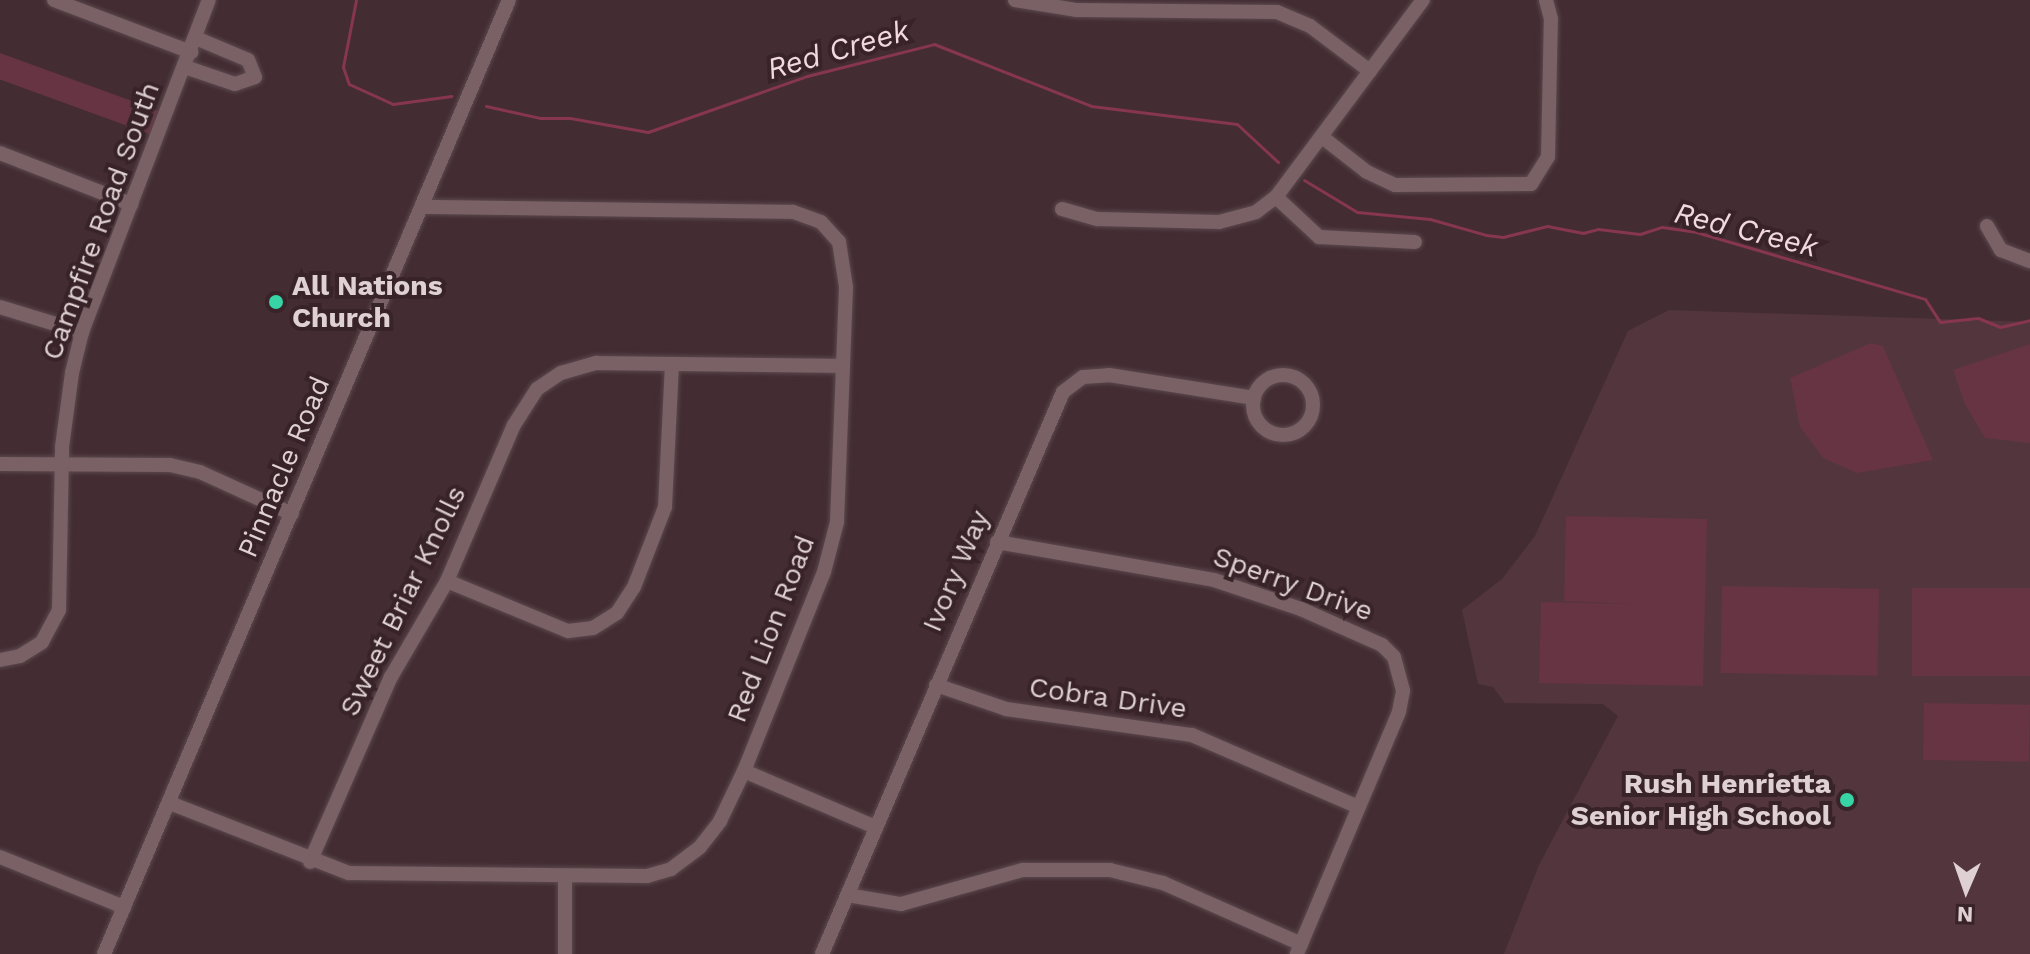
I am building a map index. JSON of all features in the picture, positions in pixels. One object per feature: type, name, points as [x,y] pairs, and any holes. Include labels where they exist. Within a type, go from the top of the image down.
[{"type":"street","points":[[54,0],[248,60],[255,77],[235,84],[185,67]]},
{"type":"street","name":"Campfire Road South","points":[[0,660],[20,656],[42,642],[59,610],[68,398],[82,332],[209,0]]},
{"type":"street","name":"Pinnacle Road","points":[[104,954],[509,0]]},
{"type":"street","points":[[1015,0],[1077,10],[1128,5],[1277,6],[1310,26],[1370,71]]},
{"type":"street","points":[[1062,209],[1098,219],[1219,222],[1256,212],[1276,197],[1423,0]]},
{"type":"street","points":[[1322,137],[1367,172],[1395,185],[1531,184],[1548,157],[1551,19],[1546,0]]},
{"type":"street","points":[[0,153],[131,204]]},
{"type":"street","points":[[1276,197],[1319,237],[1415,242]]},
{"type":"street","name":"Red Lion Road","points":[[170,803],[310,862],[360,874],[647,876],[682,862],[720,821],[744,771],[831,548],[843,468],[844,258],[835,235],[812,217],[793,212],[423,207]]},
{"type":"street","points":[[1987,226],[2001,250],[2030,261]]},
{"type":"street","points":[[0,307],[82,332]]},
{"type":"street","points":[[447,581],[568,631],[593,628],[617,613],[634,587],[665,507],[672,364]]},
{"type":"street","name":"Sweet Briar Knolls","points":[[310,862],[391,677],[447,581],[514,425],[537,389],[585,365],[843,366]]},
{"type":"street","name":"Ivory Way","points":[[822,954],[1056,403],[1073,382],[1109,375],[1254,398]]},
{"type":"street","points":[[1272,377],[1291,377],[1307,388],[1311,416],[1289,434],[1269,431],[1256,417],[1254,398],[1272,377]]},
{"type":"street","points":[[0,464],[186,468],[292,514]]},
{"type":"street","name":"Sperry Drive","points":[[997,542],[1214,580],[1301,609],[1382,645],[1399,666],[1402,702],[1299,949]]},
{"type":"street","name":"Cobra Drive","points":[[936,685],[1006,709],[1192,735],[1358,807]]},
{"type":"street","points":[[744,771],[875,827]]},
{"type":"street","points":[[0,857],[124,907]]},
{"type":"street","points":[[847,895],[901,904],[1023,870],[1110,870],[1163,883],[1299,949]]},
{"type":"street","points":[[565,876],[565,954]]},
{"type":"shaded area","points":[[0,53],[159,111],[150,134],[0,80]]},
{"type":"shaded area","points":[[1669,310],[2030,322],[2030,954],[1504,954],[1539,865],[1618,716],[1603,704],[1505,703],[1493,687],[1478,684],[1462,610],[1502,579],[1535,536],[1628,331]]},
{"type":"shaded area","points":[[1871,343],[1883,346],[1933,460],[1857,473],[1823,458],[1800,427],[1790,378]]},
{"type":"shaded area","points":[[2030,344],[2030,443],[1985,438],[1965,404],[1953,370]]},
{"type":"shaded area","points":[[1566,516],[1707,519],[1703,686],[1539,683],[1541,602],[1636,604],[1564,601]]},
{"type":"shaded area","points":[[1722,586],[1879,589],[1877,676],[1720,673]]},
{"type":"shaded area","points":[[1912,588],[2030,588],[2030,676],[1912,676]]},
{"type":"shaded area","points":[[1924,703],[2030,705],[2029,762],[1923,760]]},
{"type":"waterway","name":"Red Creek","points":[[356,0],[343,67],[349,84],[393,104],[451,96]]},
{"type":"waterway","name":"Red Creek","points":[[486,106],[540,118],[570,118],[648,132],[807,76],[934,44],[1091,106],[1237,124],[1278,162]]},
{"type":"waterway","name":"Red Creek","points":[[1304,180],[1357,212],[1430,219],[1486,235],[1503,237],[1547,226],[1583,233],[1598,229],[1640,234],[1662,227],[1696,232],[1925,299],[1940,322],[1978,318],[2000,327],[2030,320]]},
{"type":"place","name":"All Nations Church","points":[[276,302]]},
{"type":"place","name":"Rush Henrietta Senior High School","points":[[1847,800]]}]
